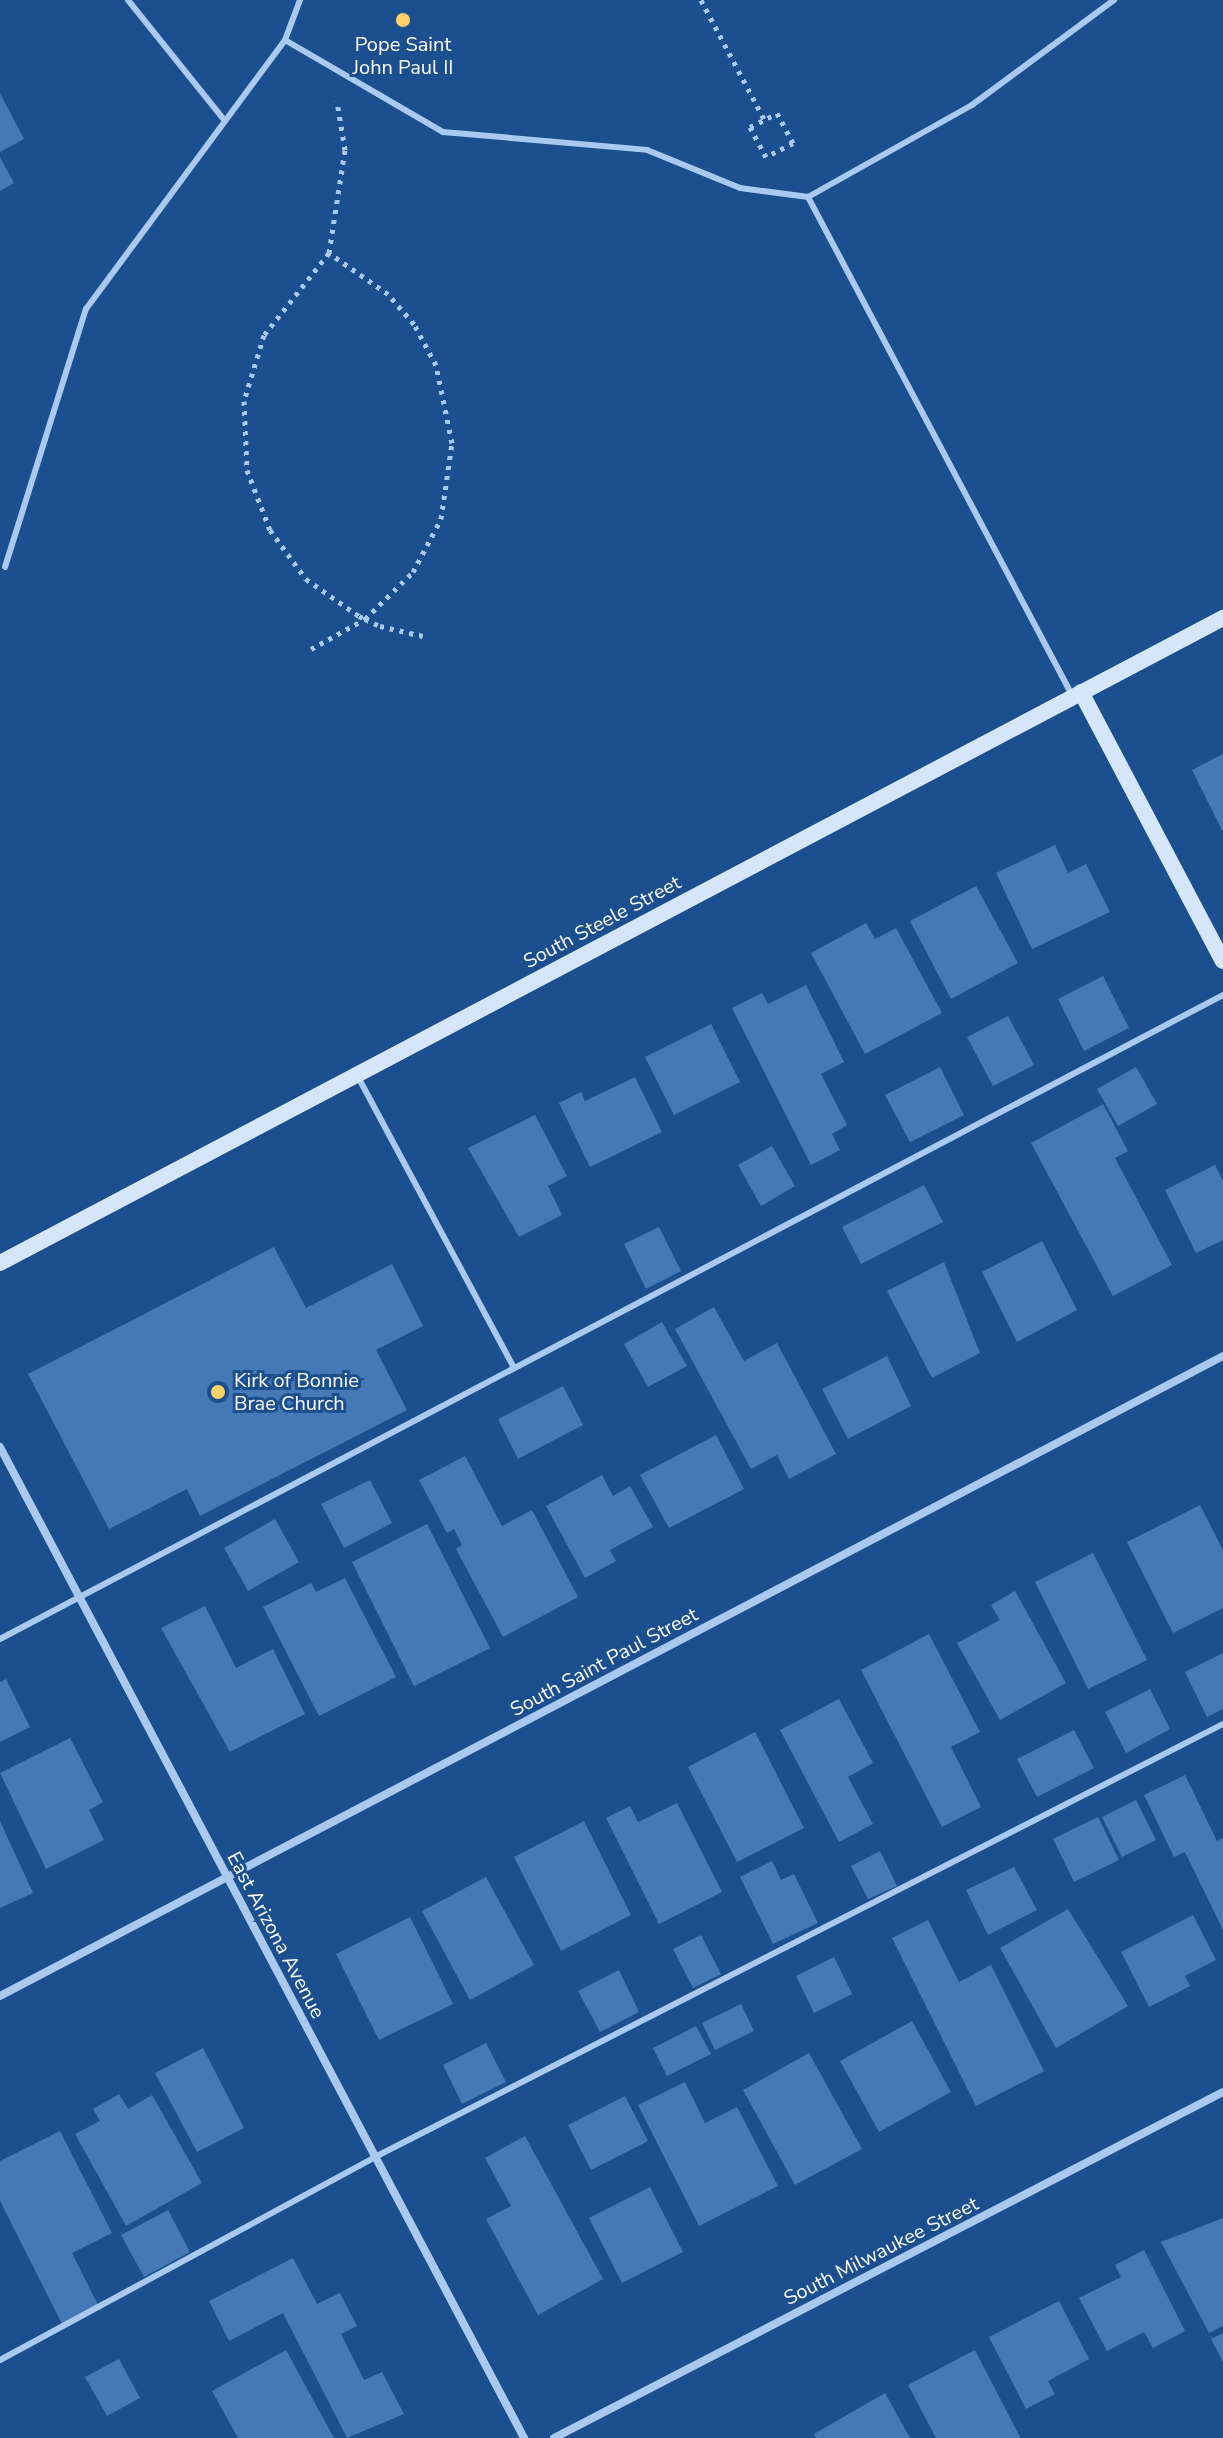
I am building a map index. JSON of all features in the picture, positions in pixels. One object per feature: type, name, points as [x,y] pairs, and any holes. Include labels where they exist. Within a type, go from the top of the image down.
[{"type":"street","name":"South Steele Street","points":[[0,1263],[1223,618]]},
{"type":"street","points":[[1077,694],[1223,961]]},
{"type":"street","name":"South Saint Paul Street","points":[[0,1996],[1223,1356]]},
{"type":"street","name":"East Arizona Avenue","points":[[0,1447],[524,2438]]},
{"type":"street","name":"South Milwaukee Street","points":[[554,2438],[1223,2092]]},
{"type":"lane","points":[[128,0],[225,121]]},
{"type":"lane","points":[[5,567],[86,309],[285,40],[300,0]]},
{"type":"lane","points":[[285,40],[340,78],[443,132],[647,150],[740,188],[808,197],[972,105],[1114,0]]},
{"type":"lane","points":[[808,197],[1077,694]]},
{"type":"lane","points":[[0,1639],[1223,995]]},
{"type":"lane","points":[[357,1074],[514,1368]]},
{"type":"lane","points":[[0,2360],[375,2157],[1223,1724]]},
{"type":"path","points":[[701,0],[764,119]]},
{"type":"path","points":[[340,78],[336,112],[345,150],[329,253],[264,335],[244,401],[245,454],[256,501],[288,559],[327,597],[365,619],[423,636]]},
{"type":"path","points":[[777,113],[793,143],[766,157],[750,127],[764,119],[777,113]]},
{"type":"path","points":[[311,649],[365,619],[413,572],[441,519],[450,481],[449,404],[414,324],[388,294],[329,253]]},
{"type":"building","points":[[0,93],[24,139],[0,152]]},
{"type":"building","points":[[0,157],[14,183],[0,191]]},
{"type":"building","points":[[1223,754],[1223,832],[1192,770]]},
{"type":"building","points":[[1055,845],[1068,873],[1086,864],[1110,912],[1032,949],[996,873]]},
{"type":"building","points":[[976,886],[1018,963],[951,999],[910,921]]},
{"type":"building","points":[[866,923],[875,939],[896,928],[942,1013],[865,1054],[811,953]]},
{"type":"building","points":[[1103,976],[1129,1028],[1084,1051],[1058,999]]},
{"type":"building","points":[[806,985],[844,1062],[821,1074],[847,1125],[832,1134],[840,1150],[811,1165],[732,1008],[762,993],[768,1004]]},
{"type":"building","points":[[1008,1016],[1034,1065],[993,1086],[967,1037]]},
{"type":"building","points":[[711,1024],[740,1082],[674,1115],[645,1057]]},
{"type":"building","points":[[940,1067],[964,1115],[910,1142],[885,1095]]},
{"type":"building","points":[[1136,1067],[1157,1104],[1118,1126],[1097,1089]]},
{"type":"building","points":[[635,1077],[662,1132],[590,1167],[559,1103],[581,1092],[585,1101]]},
{"type":"building","points":[[1103,1104],[1128,1151],[1115,1158],[1172,1265],[1113,1296],[1031,1143]]},
{"type":"building","points":[[535,1115],[567,1176],[548,1186],[562,1215],[519,1237],[468,1148]]},
{"type":"building","points":[[772,1146],[795,1186],[761,1206],[738,1165]]},
{"type":"building","points":[[1215,1165],[1223,1181],[1223,1240],[1196,1253],[1165,1190]]},
{"type":"building","points":[[924,1185],[943,1222],[861,1264],[842,1227]]},
{"type":"building","points":[[659,1227],[681,1271],[646,1289],[624,1244]]},
{"type":"building","points":[[1042,1241],[1077,1310],[1017,1342],[982,1272]]},
{"type":"building","name":"Kirk of Bonnie Brae Church","points":[[274,1247],[306,1308],[392,1264],[423,1326],[376,1350],[407,1410],[200,1516],[187,1489],[109,1529],[28,1374]]},
{"type":"building","points":[[944,1262],[980,1353],[932,1378],[887,1291]]},
{"type":"building","points":[[714,1307],[744,1361],[777,1343],[836,1454],[789,1479],[777,1455],[751,1469],[675,1329]]},
{"type":"building","points":[[662,1322],[687,1366],[648,1387],[624,1344]]},
{"type":"building","points":[[887,1356],[911,1406],[848,1439],[822,1389]]},
{"type":"building","points":[[563,1386],[583,1425],[518,1459],[498,1419]]},
{"type":"building","points":[[716,1435],[744,1489],[669,1528],[640,1475]]},
{"type":"building","points":[[465,1456],[502,1526],[532,1510],[578,1597],[503,1637],[456,1549],[462,1545],[454,1529],[447,1533],[419,1480]]},
{"type":"building","points":[[602,1475],[613,1496],[630,1486],[653,1527],[610,1550],[616,1561],[585,1578],[546,1506]]},
{"type":"building","points":[[370,1480],[392,1523],[344,1548],[321,1504]]},
{"type":"building","points":[[1200,1505],[1223,1550],[1223,1608],[1173,1633],[1127,1542]]},
{"type":"building","points":[[275,1519],[299,1562],[248,1591],[224,1548]]},
{"type":"building","points":[[427,1524],[490,1648],[414,1686],[352,1562]]},
{"type":"building","points":[[1093,1553],[1147,1660],[1088,1689],[1035,1582]]},
{"type":"building","points":[[345,1578],[396,1677],[319,1716],[263,1607],[311,1583],[316,1592]]},
{"type":"building","points":[[1015,1591],[1066,1683],[1000,1720],[957,1643],[1000,1620],[991,1605]]},
{"type":"building","points":[[205,1606],[236,1668],[273,1649],[305,1714],[230,1752],[161,1628]]},
{"type":"building","points":[[929,1634],[980,1732],[951,1747],[981,1807],[942,1827],[861,1670]]},
{"type":"building","points":[[1223,1653],[1223,1709],[1207,1717],[1185,1672]]},
{"type":"building","points":[[6,1679],[30,1727],[0,1742],[0,1682]]},
{"type":"building","points":[[1150,1689],[1170,1729],[1126,1753],[1105,1712]]},
{"type":"building","points":[[839,1699],[873,1763],[848,1777],[873,1824],[839,1842],[780,1730]]},
{"type":"building","points":[[1074,1730],[1094,1768],[1037,1797],[1017,1759]]},
{"type":"building","points":[[755,1732],[804,1828],[737,1862],[688,1767]]},
{"type":"building","points":[[70,1738],[103,1802],[89,1810],[104,1840],[46,1869],[0,1773]]},
{"type":"building","points":[[1185,1775],[1217,1841],[1223,1838],[1223,1930],[1185,1852],[1174,1857],[1144,1795]]},
{"type":"building","points":[[1136,1800],[1156,1840],[1122,1857],[1102,1817]]},
{"type":"building","points":[[677,1803],[722,1892],[659,1924],[606,1818],[630,1806],[638,1822]]},
{"type":"building","points":[[1098,1817],[1119,1860],[1074,1882],[1053,1839]]},
{"type":"building","points":[[0,1821],[33,1893],[0,1908]]},
{"type":"building","points":[[584,1821],[631,1915],[561,1951],[514,1857]]},
{"type":"building","points":[[880,1851],[897,1886],[868,1899],[851,1866]]},
{"type":"building","points":[[772,1861],[781,1880],[794,1874],[818,1923],[773,1944],[740,1877]]},
{"type":"building","points":[[1014,1867],[1037,1910],[988,1935],[966,1890]]},
{"type":"building","points":[[486,1877],[534,1965],[470,2000],[422,1911]]},
{"type":"building","points":[[1068,1909],[1128,2006],[1056,2048],[1000,1948]]},
{"type":"building","points":[[1193,1915],[1216,1960],[1185,1976],[1190,1986],[1149,2007],[1121,1952]]},
{"type":"building","points":[[410,1917],[453,2004],[379,2040],[336,1954]]},
{"type":"building","points":[[928,1920],[959,1982],[991,1965],[1044,2071],[976,2106],[892,1938]]},
{"type":"building","points":[[701,1935],[721,1974],[693,1988],[673,1949]]},
{"type":"building","points":[[834,1957],[852,1994],[814,2013],[796,1976]]},
{"type":"building","points":[[619,1970],[639,2012],[600,2032],[578,1991]]},
{"type":"building","points":[[741,2004],[754,2031],[715,2050],[702,2023]]},
{"type":"building","points":[[912,2021],[951,2092],[879,2132],[840,2061]]},
{"type":"building","points":[[696,2026],[711,2054],[667,2076],[653,2048]]},
{"type":"building","points":[[486,2043],[506,2082],[462,2104],[443,2065]]},
{"type":"building","points":[[203,2048],[244,2128],[197,2152],[155,2073]]},
{"type":"building","points":[[809,2053],[862,2149],[795,2185],[743,2090]]},
{"type":"building","points":[[685,2082],[705,2123],[737,2107],[778,2186],[699,2226],[638,2105]]},
{"type":"building","points":[[119,2094],[128,2109],[152,2095],[202,2183],[126,2226],[75,2134],[100,2121],[93,2109]]},
{"type":"building","points":[[625,2096],[648,2141],[591,2170],[568,2125]]},
{"type":"building","points":[[60,2131],[112,2233],[72,2253],[98,2305],[62,2324],[0,2201],[0,2161]]},
{"type":"building","points":[[525,2136],[603,2279],[538,2315],[486,2219],[511,2206],[485,2158]]},
{"type":"building","points":[[650,2187],[683,2252],[622,2283],[589,2218]]},
{"type":"building","points":[[168,2210],[190,2252],[144,2277],[121,2235]]},
{"type":"building","points":[[1223,2218],[1223,2326],[1209,2333],[1161,2242]]},
{"type":"building","points":[[1144,2250],[1185,2331],[1153,2348],[1144,2332],[1107,2351],[1079,2298],[1121,2277],[1115,2265]]},
{"type":"building","points":[[293,2258],[317,2304],[340,2293],[357,2326],[341,2334],[364,2380],[382,2372],[404,2414],[347,2438],[283,2313],[229,2341],[209,2301]]},
{"type":"building","points":[[1059,2301],[1089,2359],[1048,2381],[1055,2394],[1026,2409],[989,2337]]},
{"type":"building","points":[[1223,2333],[1223,2362],[1211,2339]]},
{"type":"building","points":[[286,2350],[334,2438],[238,2438],[212,2391]]},
{"type":"building","points":[[975,2350],[1019,2438],[936,2438],[908,2385]]},
{"type":"building","points":[[119,2359],[140,2398],[107,2416],[85,2377]]},
{"type":"building","points":[[885,2393],[910,2438],[816,2438],[814,2434]]},
{"type":"place","name":"Pope Saint John Paul II","points":[[403,20]]},
{"type":"place","name":"Kirk of Bonnie Brae Church","points":[[218,1392]]}]
